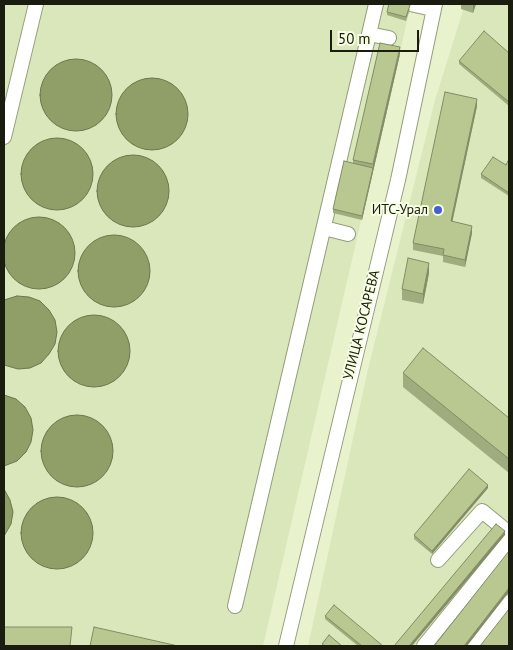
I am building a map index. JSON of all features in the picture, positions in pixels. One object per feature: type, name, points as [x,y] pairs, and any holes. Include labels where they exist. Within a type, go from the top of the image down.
[{"type":"street","points":[[4,137],[36,4]]},
{"type":"street","points":[[235,606],[376,4]]},
{"type":"street","points":[[410,4],[434,6]]},
{"type":"street","name":"УЛИЦА КОСАРЕВА","points":[[286,646],[398,180],[434,6]]},
{"type":"street","points":[[370,34],[389,38]]},
{"type":"street","points":[[324,228],[348,234]]},
{"type":"street","points":[[438,560],[482,511],[509,533]]},
{"type":"street","points":[[424,646],[509,541]]},
{"type":"street","points":[[474,646],[509,602]]},
{"type":"shaded area","points":[[4,4],[411,4],[263,646],[4,646]]},
{"type":"shaded area","points":[[465,4],[509,4],[509,646],[308,646],[368,369],[435,100]]},
{"type":"shaded area","points":[[69,59],[83,59],[102,69],[112,88],[112,102],[102,121],[83,131],[69,131],[50,121],[40,102],[40,88],[50,69]]},
{"type":"shaded area","points":[[145,78],[159,78],[178,88],[188,107],[188,121],[178,140],[159,150],[145,150],[126,140],[116,121],[116,107],[126,88]]},
{"type":"shaded area","points":[[50,138],[64,138],[83,148],[93,167],[93,181],[83,200],[64,210],[50,210],[31,200],[21,181],[21,167],[31,148]]},
{"type":"shaded area","points":[[126,155],[140,155],[159,165],[169,184],[169,198],[159,217],[140,227],[126,227],[107,217],[97,198],[97,184],[107,165]]},
{"type":"shaded area","points":[[39,217],[53,220],[65,227],[72,239],[75,253],[72,267],[65,279],[53,286],[39,289],[25,286],[13,279],[6,267],[3,253],[6,239],[13,227],[25,220]]},
{"type":"shaded area","points":[[114,235],[128,238],[140,245],[147,257],[150,271],[147,285],[140,297],[128,304],[114,307],[100,304],[88,297],[81,285],[78,271],[81,257],[88,245],[100,238]]},
{"type":"shaded area","points":[[17,296],[29,297],[40,301],[55,320],[57,332],[55,344],[41,363],[30,368],[18,369],[4,365],[4,300]]},
{"type":"shaded area","points":[[94,315],[108,318],[120,325],[127,337],[130,351],[127,365],[120,377],[108,384],[94,387],[80,384],[68,377],[61,365],[58,351],[61,337],[68,325],[80,318]]},
{"type":"shaded area","points":[[4,395],[16,399],[25,407],[31,418],[33,430],[31,442],[26,452],[17,461],[4,466]]},
{"type":"shaded area","points":[[77,415],[91,418],[103,425],[110,437],[113,451],[110,465],[103,477],[91,484],[77,487],[63,484],[51,477],[44,465],[41,451],[44,437],[51,425],[63,418]]},
{"type":"shaded area","points":[[4,489],[10,500],[13,512],[11,524],[4,536]]},
{"type":"shaded area","points":[[50,497],[64,497],[83,507],[93,526],[93,540],[83,559],[64,569],[50,569],[31,559],[21,540],[21,526],[31,507]]},
{"type":"building","points":[[389,4],[410,5],[406,17],[387,12]]},
{"type":"building","points":[[484,31],[509,53],[509,102],[459,61]]},
{"type":"building","points":[[380,43],[400,47],[373,164],[353,160]]},
{"type":"building","points":[[445,92],[477,99],[451,221],[472,226],[465,260],[443,255],[444,249],[413,243]]},
{"type":"building","points":[[493,157],[506,165],[509,159],[509,193],[481,174]]},
{"type":"building","points":[[344,161],[373,168],[362,216],[333,209]]},
{"type":"building","points":[[408,258],[429,263],[423,294],[402,289]]},
{"type":"building","points":[[423,348],[509,418],[509,459],[403,373]]},
{"type":"building","points":[[469,469],[488,485],[432,551],[414,535]]},
{"type":"building","points":[[496,524],[505,531],[409,646],[394,646]]},
{"type":"building","points":[[509,551],[509,588],[464,646],[434,646]]},
{"type":"building","points":[[334,605],[383,646],[362,646],[325,616]]},
{"type":"building","points":[[509,609],[509,646],[480,646]]},
{"type":"building","points":[[4,627],[72,627],[70,646],[4,646]]},
{"type":"building","points":[[94,627],[178,646],[90,646]]},
{"type":"building","points":[[329,635],[342,646],[325,646],[322,644]]},
{"type":"place","name":"ИТС-Урал","points":[[438,210]]}]
